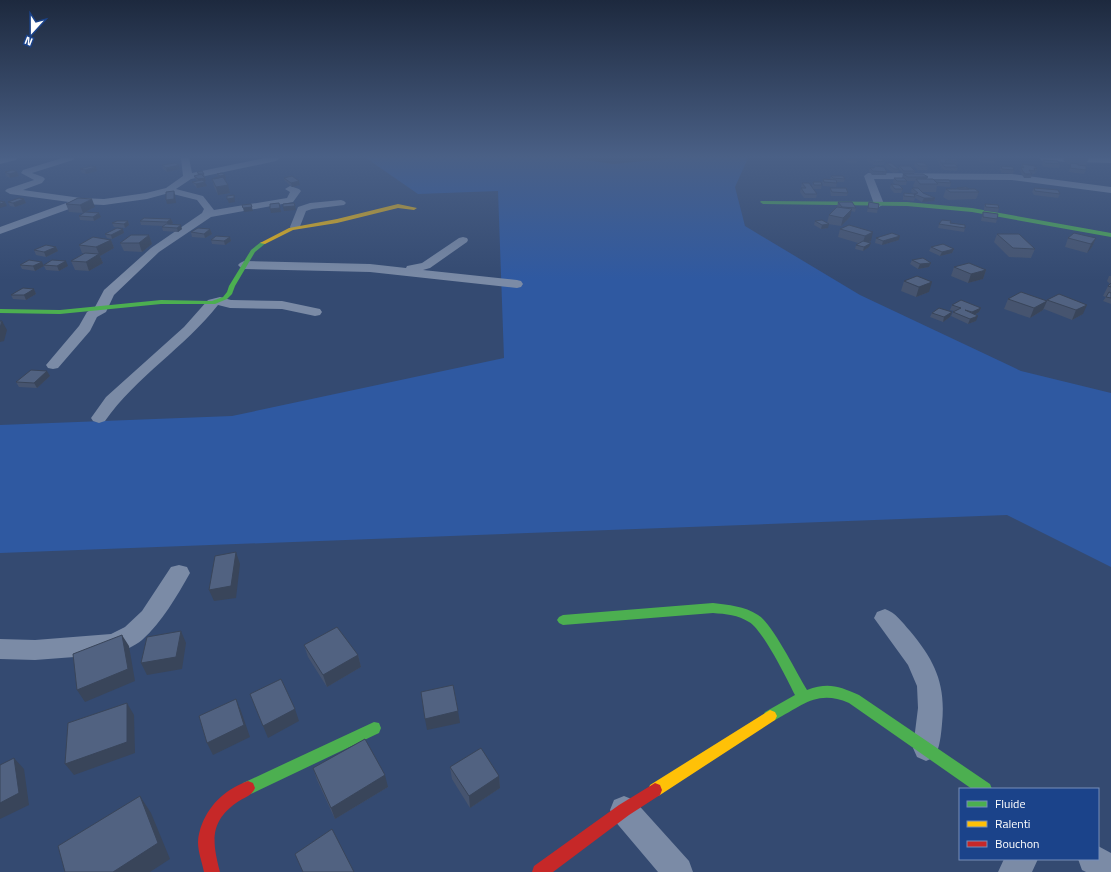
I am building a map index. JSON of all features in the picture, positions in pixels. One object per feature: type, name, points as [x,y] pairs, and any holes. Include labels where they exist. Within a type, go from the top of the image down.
[{"type":"street","points":[[59,199],[104,202],[132,199]]},
{"type":"street","points":[[201,199],[208,209],[207,215]]},
{"type":"street","points":[[53,365],[86,328],[92,315],[101,309],[108,293],[155,250],[207,215],[216,212],[291,199]]},
{"type":"street","points":[[877,199],[879,204]]},
{"type":"street","points":[[0,231],[81,201]]},
{"type":"street","points":[[763,202],[879,204],[972,210],[1111,235]]},
{"type":"street","points":[[295,227],[302,209],[310,206],[341,203]]},
{"type":"street","points":[[100,418],[112,400],[189,330],[217,302],[230,293],[232,286],[244,265],[257,248],[266,241],[295,227],[333,222],[398,206],[414,208]]},
{"type":"street","points":[[403,271],[426,266],[463,240]]},
{"type":"street","points":[[244,265],[334,266],[403,271],[517,284]]},
{"type":"street","points":[[0,311],[41,313],[101,309],[161,302],[217,302],[230,304],[282,305],[315,312]]},
{"type":"street","points":[[0,649],[35,650],[114,644],[133,634],[150,617],[179,573]]},
{"type":"street","points":[[563,620],[713,608],[738,611],[755,620],[770,638],[804,698]]},
{"type":"street","points":[[885,618],[908,645],[919,664],[929,687],[929,724],[926,748]]},
{"type":"street","points":[[540,872],[624,810],[768,717],[804,698],[824,691],[848,697],[985,788]]},
{"type":"street","points":[[212,872],[206,839],[215,813],[232,795],[374,728]]},
{"type":"street","points":[[624,810],[678,872]]},
{"type":"street","points":[[1013,872],[1022,860]]},
{"type":"street","points":[[1094,860],[1111,870]]},
{"type":"shaded area","points":[[498,199],[738,199],[745,226],[860,295],[1021,371],[1111,393],[1111,567],[1007,515],[0,553],[0,425],[232,416],[504,358]]},
{"type":"building","points":[[17,199],[24,199],[13,203],[8,202]]},
{"type":"building","points":[[77,199],[92,199],[80,205],[66,204]]},
{"type":"building","points":[[838,202],[852,202],[856,208],[842,207]]},
{"type":"building","points":[[869,202],[879,204],[878,209],[868,208]]},
{"type":"building","points":[[279,203],[280,208],[270,209],[270,204]]},
{"type":"building","points":[[294,203],[295,206],[283,207],[283,204]]},
{"type":"building","points":[[251,204],[252,207],[243,208],[242,205]]},
{"type":"building","points":[[985,204],[998,205],[999,208],[986,207]]},
{"type":"building","points":[[837,207],[852,209],[843,218],[829,215]]},
{"type":"building","points":[[85,212],[99,213],[93,217],[79,216]]},
{"type":"building","points":[[983,212],[998,214],[997,219],[983,217]]},
{"type":"building","points":[[144,218],[171,219],[167,222],[140,221]]},
{"type":"building","points":[[822,220],[829,224],[822,225],[815,221]]},
{"type":"building","points":[[942,220],[951,221],[950,223],[965,225],[965,228],[939,224]]},
{"type":"building","points":[[117,221],[128,221],[124,224],[112,223]]},
{"type":"building","points":[[166,224],[181,225],[177,228],[162,227]]},
{"type":"building","points":[[849,225],[873,232],[865,236],[840,229]]},
{"type":"building","points":[[117,228],[123,229],[111,235],[105,234]]},
{"type":"building","points":[[198,228],[210,229],[204,234],[191,232]]},
{"type":"building","points":[[892,233],[900,236],[883,241],[876,238]]},
{"type":"building","points":[[1074,233],[1096,238],[1091,244],[1068,238]]},
{"type":"building","points":[[997,234],[1019,234],[1035,249],[1013,248]]},
{"type":"building","points":[[131,235],[149,235],[139,243],[120,243]]},
{"type":"building","points":[[216,236],[230,237],[224,241],[211,240]]},
{"type":"building","points":[[93,237],[111,240],[96,247],[79,245]]},
{"type":"building","points":[[863,241],[871,243],[864,247],[856,245]]},
{"type":"building","points":[[943,244],[954,249],[942,252],[931,247]]},
{"type":"building","points":[[46,245],[56,247],[44,252],[34,250]]},
{"type":"building","points":[[85,253],[99,254],[86,262],[71,261]]},
{"type":"building","points":[[923,258],[931,263],[920,264],[912,260]]},
{"type":"building","points":[[29,260],[42,262],[33,266],[20,265]]},
{"type":"building","points":[[52,260],[66,261],[57,266],[44,265]]},
{"type":"building","points":[[969,263],[986,270],[971,274],[954,267]]},
{"type":"building","points":[[917,276],[932,282],[919,287],[904,281]]},
{"type":"building","points":[[23,288],[34,289],[24,295],[11,295],[16,292]]},
{"type":"building","points":[[1021,292],[1047,301],[1034,308],[1008,299]]},
{"type":"building","points":[[1109,292],[1111,293],[1111,298],[1106,297]]},
{"type":"building","points":[[1059,294],[1087,305],[1076,310],[1047,300]]},
{"type":"building","points":[[961,300],[981,308],[972,312],[965,310],[978,316],[970,319],[953,312],[961,308],[952,305]]},
{"type":"building","points":[[939,308],[952,312],[944,317],[932,313]]},
{"type":"building","points":[[31,370],[47,371],[34,383],[16,382]]},
{"type":"building","points":[[236,552],[231,586],[209,590],[215,556]]},
{"type":"building","points":[[337,627],[358,655],[323,675],[304,645]]},
{"type":"building","points":[[181,631],[176,657],[141,663],[147,637]]},
{"type":"building","points":[[122,635],[128,669],[77,690],[73,654]]},
{"type":"building","points":[[281,679],[295,709],[263,726],[250,694]]},
{"type":"building","points":[[453,685],[458,711],[425,719],[421,692]]},
{"type":"building","points":[[236,699],[244,725],[207,743],[199,716]]},
{"type":"building","points":[[127,703],[127,742],[65,764],[68,723]]},
{"type":"building","points":[[365,739],[385,775],[331,808],[313,768]]},
{"type":"building","points":[[481,748],[499,776],[469,796],[450,767]]},
{"type":"building","points":[[14,758],[19,793],[0,803],[0,765]]},
{"type":"building","points":[[140,796],[158,843],[113,872],[65,872],[58,846]]},
{"type":"building","points":[[332,829],[354,872],[303,872],[295,854]]},
{"type":"traffic: fast","points":[[763,202],[907,204],[972,210],[1111,235]]},
{"type":"traffic: fast","points":[[0,311],[60,312],[161,302],[213,303],[225,298],[230,293],[232,286],[253,251],[263,243]]},
{"type":"traffic: fast","points":[[563,620],[713,608],[738,611],[755,619],[770,638],[804,698]]},
{"type":"traffic: fast","points":[[770,716],[811,694],[824,691],[839,693],[854,699],[984,788]]},
{"type":"traffic: fast","points":[[248,788],[374,728]]},
{"type":"traffic: slow","points":[[263,243],[291,229],[337,221],[398,206],[414,208]]},
{"type":"traffic: slow","points":[[655,790],[770,716]]},
{"type":"traffic: jam","points":[[212,872],[206,841],[211,821],[220,807],[248,788]]},
{"type":"traffic: jam","points":[[540,872],[624,810],[655,790]]}]
